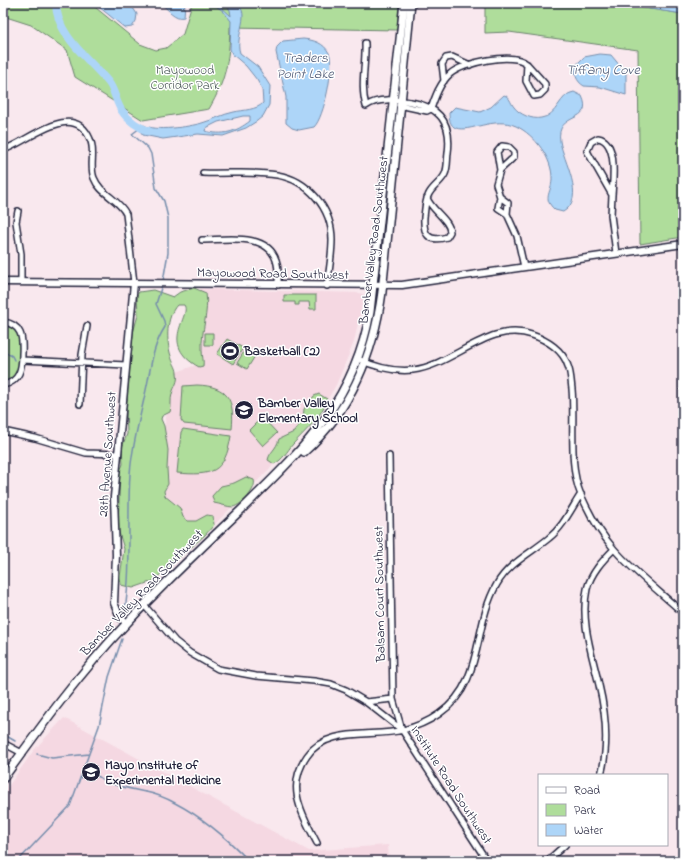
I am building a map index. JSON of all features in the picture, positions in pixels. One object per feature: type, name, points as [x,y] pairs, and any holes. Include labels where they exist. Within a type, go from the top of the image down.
[{"type":"main road","name":"Bamber Valley Road Southwest","points":[[3,779],[76,680],[126,623],[280,471],[322,424],[339,399],[358,359],[368,323],[404,3]]},
{"type":"main road","name":"Bamber Valley Road Southwest","points":[[280,471],[305,451],[336,416],[352,392],[366,362],[377,323],[411,3]]},
{"type":"street","points":[[365,43],[366,70],[362,89],[366,106],[377,100],[392,101],[401,104],[427,105],[442,118],[447,127],[450,138],[445,173],[427,198],[424,228],[425,233],[434,238],[447,237],[450,232],[450,226],[431,207],[427,198]]},
{"type":"street","points":[[444,81],[442,64],[444,60],[452,57],[470,65]]},
{"type":"street","points":[[431,109],[444,81],[456,70],[470,65],[501,59],[518,58],[527,64],[546,86],[545,91],[538,96],[532,95],[527,86],[527,64]]},
{"type":"street","points":[[3,150],[17,145],[60,122],[74,123],[84,129],[92,144],[92,170],[96,183],[121,205],[126,214],[134,283]]},
{"type":"street","points":[[612,195],[587,151],[589,144],[596,139],[604,139],[610,147],[612,162],[612,195],[611,215],[616,253]]},
{"type":"street","points":[[500,170],[514,157],[514,152],[509,147],[502,146],[497,152],[500,170],[496,186],[500,197],[498,208],[507,214]]},
{"type":"street","points":[[203,173],[278,175],[291,179],[309,190],[324,209],[331,226],[332,245],[326,286]]},
{"type":"street","points":[[500,197],[508,203],[507,214],[519,243],[524,267]]},
{"type":"street","points":[[18,211],[16,222],[21,254],[21,282]]},
{"type":"street","points":[[202,240],[252,241],[263,244],[271,251],[276,261],[278,285]]},
{"type":"street","name":"Mayowood Road Southwest","points":[[3,282],[382,286],[411,284],[683,244]]},
{"type":"street","name":"28th Avenue Southwest","points":[[126,623],[120,617],[114,603],[116,555],[114,496],[134,283]]},
{"type":"street","points":[[3,322],[16,326],[21,334],[22,360],[19,375],[14,381],[3,385]]},
{"type":"street","points":[[80,404],[81,363],[87,326]]},
{"type":"street","points":[[358,359],[384,368],[414,370],[431,365],[488,337],[504,333],[532,335],[550,344],[564,357],[568,365],[573,402],[574,457],[580,494],[614,549],[683,613]]},
{"type":"street","points":[[22,360],[126,365]]},
{"type":"street","points":[[683,362],[683,407]]},
{"type":"street","points":[[3,431],[35,438],[86,454],[118,454]]},
{"type":"street","name":"Balsam Court Southwest","points":[[389,456],[393,699],[402,730]]},
{"type":"street","points":[[317,843],[297,802],[296,793],[299,771],[307,755],[316,746],[330,739],[367,733],[402,730],[438,714],[460,693],[472,669],[487,606],[498,582],[521,558],[557,530],[580,494]]},
{"type":"street","points":[[601,774],[606,747],[606,726],[600,687],[586,634],[586,599],[587,588],[592,576],[614,549]]},
{"type":"street","name":"Institute Road Southwest","points":[[144,605],[175,641],[190,653],[218,669],[244,674],[314,680],[331,684],[346,690],[366,702],[402,730],[487,861]]},
{"type":"street","points":[[366,702],[393,699]]},
{"type":"street","points":[[3,743],[22,753]]},
{"type":"street","points":[[547,861],[564,846]]},
{"type":"shaded area","name":"Bamber Valley Elementary School","points":[[200,289],[360,293],[364,295],[354,342],[336,385],[324,405],[274,464],[214,525],[214,520],[203,518],[196,521],[188,521],[183,517],[180,508],[165,496],[164,491],[167,488],[158,463],[174,373],[199,364]]},
{"type":"shaded area","name":"Mayo Institute of Experimental Medicine","points":[[64,718],[309,851],[388,845],[389,861],[3,861],[3,794],[34,750]]},
{"type":"green space","name":"Mayowood Corridor Park","points":[[3,3],[90,3],[140,44],[156,50],[166,48],[183,34],[192,3],[399,3],[397,30],[230,27],[226,70],[215,99],[209,109],[143,120],[75,77],[67,50],[31,25],[3,16]]},
{"type":"green space","points":[[485,3],[631,3],[638,7],[683,14],[683,237],[640,244],[638,50],[509,32],[485,33]]},
{"type":"green space","points":[[194,288],[206,293],[207,300],[202,343],[203,366],[199,367],[187,358],[180,349],[178,340],[179,332],[185,310],[184,305],[177,305],[173,310],[169,322],[168,343],[176,369],[177,381],[171,396],[170,412],[162,416],[161,419],[164,426],[168,450],[168,484],[164,491],[165,496],[180,508],[183,517],[188,521],[196,521],[207,515],[213,516],[214,525],[205,535],[153,581],[133,588],[121,585],[120,577],[124,549],[118,529],[120,471],[123,464],[122,447],[127,434],[126,409],[133,333],[138,315],[137,295],[139,292],[153,290],[173,297],[180,292]]},
{"type":"green space","points":[[284,295],[316,295],[316,309],[310,309],[309,302],[299,302],[299,305],[295,305],[295,302],[284,302]]},
{"type":"green space","points":[[3,325],[17,331],[20,340],[20,352],[19,365],[16,374],[10,380],[3,382]]},
{"type":"green space","points":[[205,333],[213,333],[213,345],[205,345]]},
{"type":"green space","name":"Basketball (2)","points":[[227,339],[243,348],[233,364],[217,354]]},
{"type":"green space","points":[[245,350],[255,356],[247,369],[237,363]]},
{"type":"green space","points":[[197,385],[216,388],[227,396],[232,410],[232,429],[184,424],[181,420],[183,386]]},
{"type":"green space","points":[[319,394],[327,399],[325,406],[317,418],[280,460],[274,464],[268,460],[279,439],[294,432],[303,419],[304,409],[314,396]]},
{"type":"green space","points":[[262,417],[277,433],[263,446],[249,430]]},
{"type":"green space","points":[[183,429],[231,436],[225,458],[221,465],[215,470],[199,474],[177,473],[181,432]]},
{"type":"green space","points":[[246,477],[254,480],[253,488],[248,496],[237,506],[229,507],[214,503],[212,496],[221,486],[234,483]]},
{"type":"water","points":[[96,3],[133,3],[133,8],[137,14],[136,21],[132,27],[125,28]]},
{"type":"water","points":[[160,3],[185,3],[184,17],[177,17]]},
{"type":"water","points":[[212,3],[219,5],[231,16],[230,10],[225,3],[235,4],[241,8],[243,20],[239,37],[240,53],[258,67],[270,86],[269,105],[263,116],[246,128],[223,136],[198,134],[163,139],[143,135],[138,128],[144,125],[156,128],[172,128],[196,125],[230,113],[254,108],[263,103],[262,89],[257,80],[246,66],[232,54],[230,49],[231,21],[223,11]],"holes":[[[243,116],[250,116],[250,121],[240,128],[229,132],[218,133],[205,131],[206,128],[218,122]]]},
{"type":"water","points":[[631,3],[664,5],[674,4],[683,6],[683,14],[650,9]]},
{"type":"water","name":"Traders Point Lake","points":[[303,39],[315,41],[327,50],[329,53],[331,68],[328,91],[318,122],[314,127],[299,130],[292,128],[286,123],[286,97],[276,52],[277,47],[283,41]]},
{"type":"water","name":"Tiffany Cove","points":[[600,54],[611,55],[626,73],[626,95],[600,87],[584,86],[577,80],[575,71],[576,65],[584,57]]},
{"type":"water","points":[[574,92],[582,96],[585,105],[583,111],[563,125],[560,132],[560,141],[572,179],[573,189],[573,198],[570,206],[563,212],[555,210],[549,202],[548,196],[552,180],[552,172],[542,148],[530,135],[508,123],[461,129],[454,127],[451,124],[449,113],[455,107],[480,112],[491,107],[504,95],[509,98],[516,110],[522,114],[534,118],[541,118],[551,113],[565,97]]},
{"type":"waterway","points":[[56,3],[58,15],[68,37],[109,83],[120,108],[127,118],[141,128],[149,131]]},
{"type":"waterway","points":[[140,128],[132,134],[148,148],[151,154],[156,188],[164,201],[168,218],[168,253],[163,281]]},
{"type":"waterway","points":[[125,610],[129,559],[129,491],[131,463],[152,358],[157,342],[165,327],[164,321],[156,304],[162,285]]},
{"type":"waterway","points":[[3,351],[12,356],[14,360]]},
{"type":"waterway","points":[[18,861],[70,806],[99,726],[109,677],[122,639]]},
{"type":"waterway","points":[[3,734],[15,741]]},
{"type":"waterway","points":[[37,754],[52,758],[89,754]]},
{"type":"waterway","points":[[85,763],[97,776],[105,781],[157,795],[168,799],[185,809],[214,829],[249,861]]},
{"type":"place","name":"Basketball (2)","points":[[230,351]]},
{"type":"place","name":"Bamber Valley Elementary School","points":[[244,410]]},
{"type":"place","name":"Mayo Institute of Experimental Medicine","points":[[91,772]]}]
